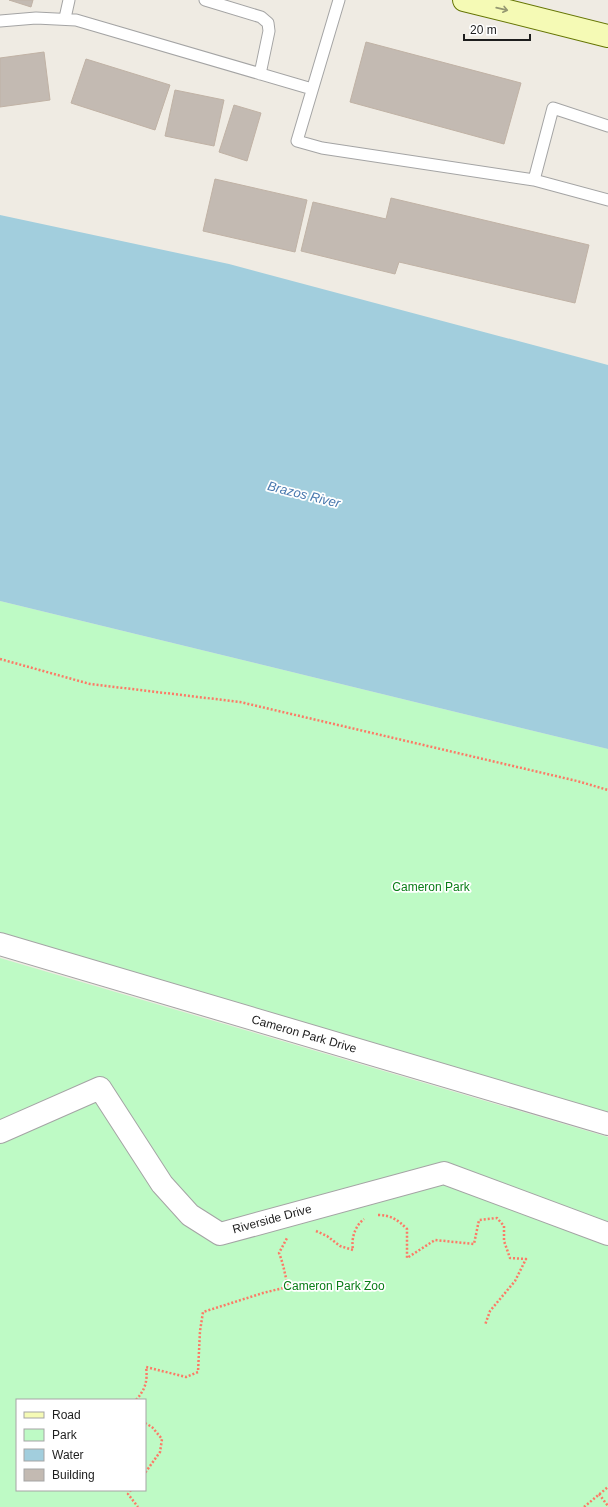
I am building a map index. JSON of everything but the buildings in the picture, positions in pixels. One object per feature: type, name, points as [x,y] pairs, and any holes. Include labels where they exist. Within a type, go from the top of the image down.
[{"type":"main road","points":[[464,0],[608,36]]},
{"type":"street","name":"Cameron Park Drive","points":[[0,944],[608,1124]]},
{"type":"street","name":"Riverside Drive","points":[[0,1132],[100,1088],[162,1184],[190,1215],[220,1234],[444,1173],[608,1234]]},
{"type":"lane","points":[[65,18],[69,0]]},
{"type":"lane","points":[[205,0],[261,17],[268,23],[269,31],[260,74]]},
{"type":"lane","points":[[339,0],[297,141],[322,148],[534,180],[608,200]]},
{"type":"lane","points":[[0,22],[36,18],[65,18],[76,20],[312,89]]},
{"type":"lane","points":[[534,180],[553,108],[608,126]]},
{"type":"path","points":[[0,659],[90,684],[240,702],[577,781],[608,790]]},
{"type":"path","points":[[375,1216],[387,1215],[398,1220],[406,1229],[407,1258],[434,1240],[474,1244],[479,1220],[498,1218],[504,1226],[504,1241],[510,1258],[526,1259],[515,1281],[490,1311],[485,1325]]},
{"type":"path","points":[[310,1231],[316,1231],[327,1236],[340,1246],[353,1250],[352,1241],[359,1223],[368,1216]]},
{"type":"path","points":[[137,1399],[144,1391],[147,1375],[146,1367],[186,1377],[198,1372],[199,1344],[203,1312],[263,1293],[283,1288],[289,1289],[284,1277],[283,1264],[279,1253],[287,1238],[292,1235]]},
{"type":"path","points":[[146,1424],[152,1427],[162,1439],[160,1452],[146,1472]]},
{"type":"path","points":[[584,1507],[608,1487]]},
{"type":"path","points":[[130,1491],[128,1494],[138,1507]]},
{"type":"path","points":[[599,1494],[608,1506]]},
{"type":"green space","name":"Cameron Park","points":[[0,601],[608,749],[608,1123],[0,944]]},
{"type":"green space","name":"Cameron Park Zoo","points":[[0,958],[608,1137],[608,1507],[0,1507]]},
{"type":"water","name":"Brazos River","points":[[0,215],[229,264],[608,365],[608,749],[0,601]]}]
